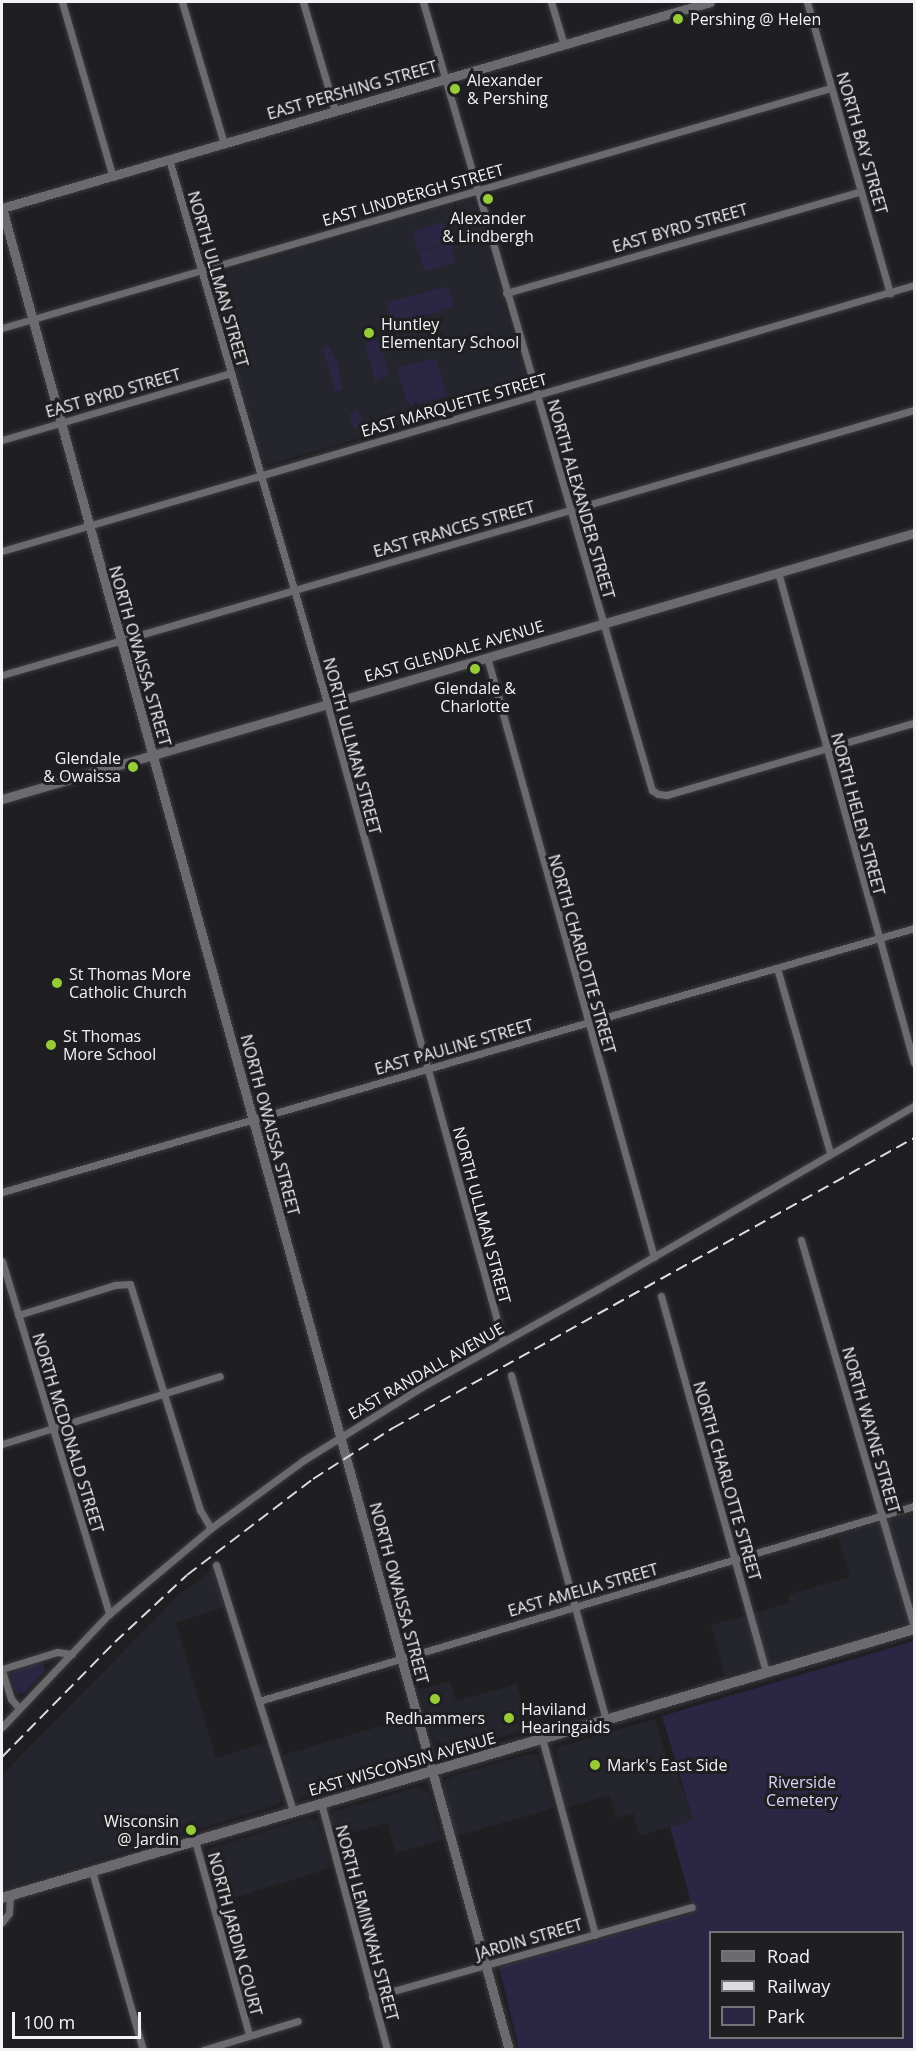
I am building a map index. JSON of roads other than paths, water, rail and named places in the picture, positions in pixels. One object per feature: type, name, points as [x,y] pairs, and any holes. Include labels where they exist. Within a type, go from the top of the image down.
[{"type":"main road","name":"EAST WISCONSIN AVENUE","points":[[6,1897],[915,1628]]},
{"type":"street","points":[[62,2],[113,177]]},
{"type":"street","points":[[182,2],[224,144]]},
{"type":"street","points":[[303,2],[335,111]]},
{"type":"street","name":"NORTH ALEXANDER STREET","points":[[423,2],[650,783],[658,794],[667,795],[826,748]]},
{"type":"street","points":[[551,2],[564,45]]},
{"type":"street","name":"EAST PERSHING STREET","points":[[2,208],[564,45],[680,6],[710,2]]},
{"type":"street","name":"NORTH BAY STREET","points":[[807,2],[890,293]]},
{"type":"street","name":"EAST LINDBERGH STREET","points":[[2,328],[831,88]]},
{"type":"street","name":"NORTH ULLMAN STREET","points":[[169,159],[327,703],[503,1342]]},
{"type":"street","name":"EAST BYRD STREET","points":[[506,293],[861,191]]},
{"type":"street","name":"NORTH OWAISSA STREET","points":[[2,208],[87,525],[121,639],[509,2049]]},
{"type":"street","name":"EAST MARQUETTE STREET","points":[[2,551],[915,285]]},
{"type":"street","name":"EAST BYRD STREET","points":[[2,440],[231,373]]},
{"type":"street","name":"EAST FRANCES STREET","points":[[2,675],[915,410]]},
{"type":"street","name":"EAST GLENDALE AVENUE","points":[[2,799],[915,533]]},
{"type":"street","name":"NORTH HELEN STREET","points":[[778,572],[915,1063]]},
{"type":"street","name":"NORTH CHARLOTTE STREET","points":[[487,657],[586,1023],[654,1257]]},
{"type":"street","points":[[826,748],[915,723]]},
{"type":"street","name":"EAST PAULINE STREET","points":[[2,1192],[915,928]]},
{"type":"street","points":[[777,969],[830,1153]]},
{"type":"street","name":"EAST RANDALL AVENUE","points":[[2,1726],[109,1614],[211,1528],[340,1436],[915,1106]]},
{"type":"street","name":"NORTH WAYNE STREET","points":[[801,1240],[915,1628]]},
{"type":"street","name":"NORTH MCDONALD STREET","points":[[2,1261],[109,1614]]},
{"type":"street","points":[[18,1315],[128,1282],[136,1296],[200,1510],[211,1528]]},
{"type":"street","name":"NORTH CHARLOTTE STREET","points":[[661,1296],[766,1672]]},
{"type":"street","points":[[511,1375],[606,1720]]},
{"type":"street","points":[[2,1444],[220,1376]]},
{"type":"street","name":"EAST AMELIA STREET","points":[[259,1701],[915,1506]]},
{"type":"street","points":[[216,1565],[293,1811]]},
{"type":"street","points":[[19,1708],[11,1699],[2,1670],[57,1652],[72,1653]]},
{"type":"street","points":[[542,1738],[595,1935]]},
{"type":"street","name":"NORTH LEMINWAH STREET","points":[[321,1803],[387,2049]]},
{"type":"street","name":"NORTH JARDIN COURT","points":[[195,1841],[249,2035]]},
{"type":"street","points":[[92,1871],[142,2049]]},
{"type":"street","points":[[2,1922],[9,1913],[6,1897]]},
{"type":"street","name":"JARDIN STREET","points":[[372,1997],[692,1907]]},
{"type":"street","points":[[203,2049],[297,2021]]},
{"type":"railway","points":[[2,1757],[115,1642],[187,1575],[313,1479],[393,1428],[914,1138]]},
{"type":"place","name":"Pershing @ Helen","points":[[678,19]]},
{"type":"place","name":"Alexander & Pershing","points":[[455,89]]},
{"type":"place","name":"Alexander & Lindbergh","points":[[488,199]]},
{"type":"place","name":"Huntley Elementary School","points":[[369,333]]},
{"type":"place","name":"Glendale & Charlotte","points":[[475,669]]},
{"type":"place","name":"Glendale & Owaissa","points":[[133,767]]},
{"type":"place","name":"St Thomas More Catholic Church","points":[[57,983]]},
{"type":"place","name":"St Thomas More School","points":[[51,1045]]},
{"type":"place","name":"Redhammers","points":[[435,1699]]},
{"type":"place","name":"Haviland Hearingaids","points":[[509,1718]]},
{"type":"place","name":"Mark's East Side","points":[[595,1765]]},
{"type":"place","name":"Wisconsin @ Jardin","points":[[191,1830]]},
{"type":"park label","name":"Riverside Cemetery","points":[[802,1791]]}]
